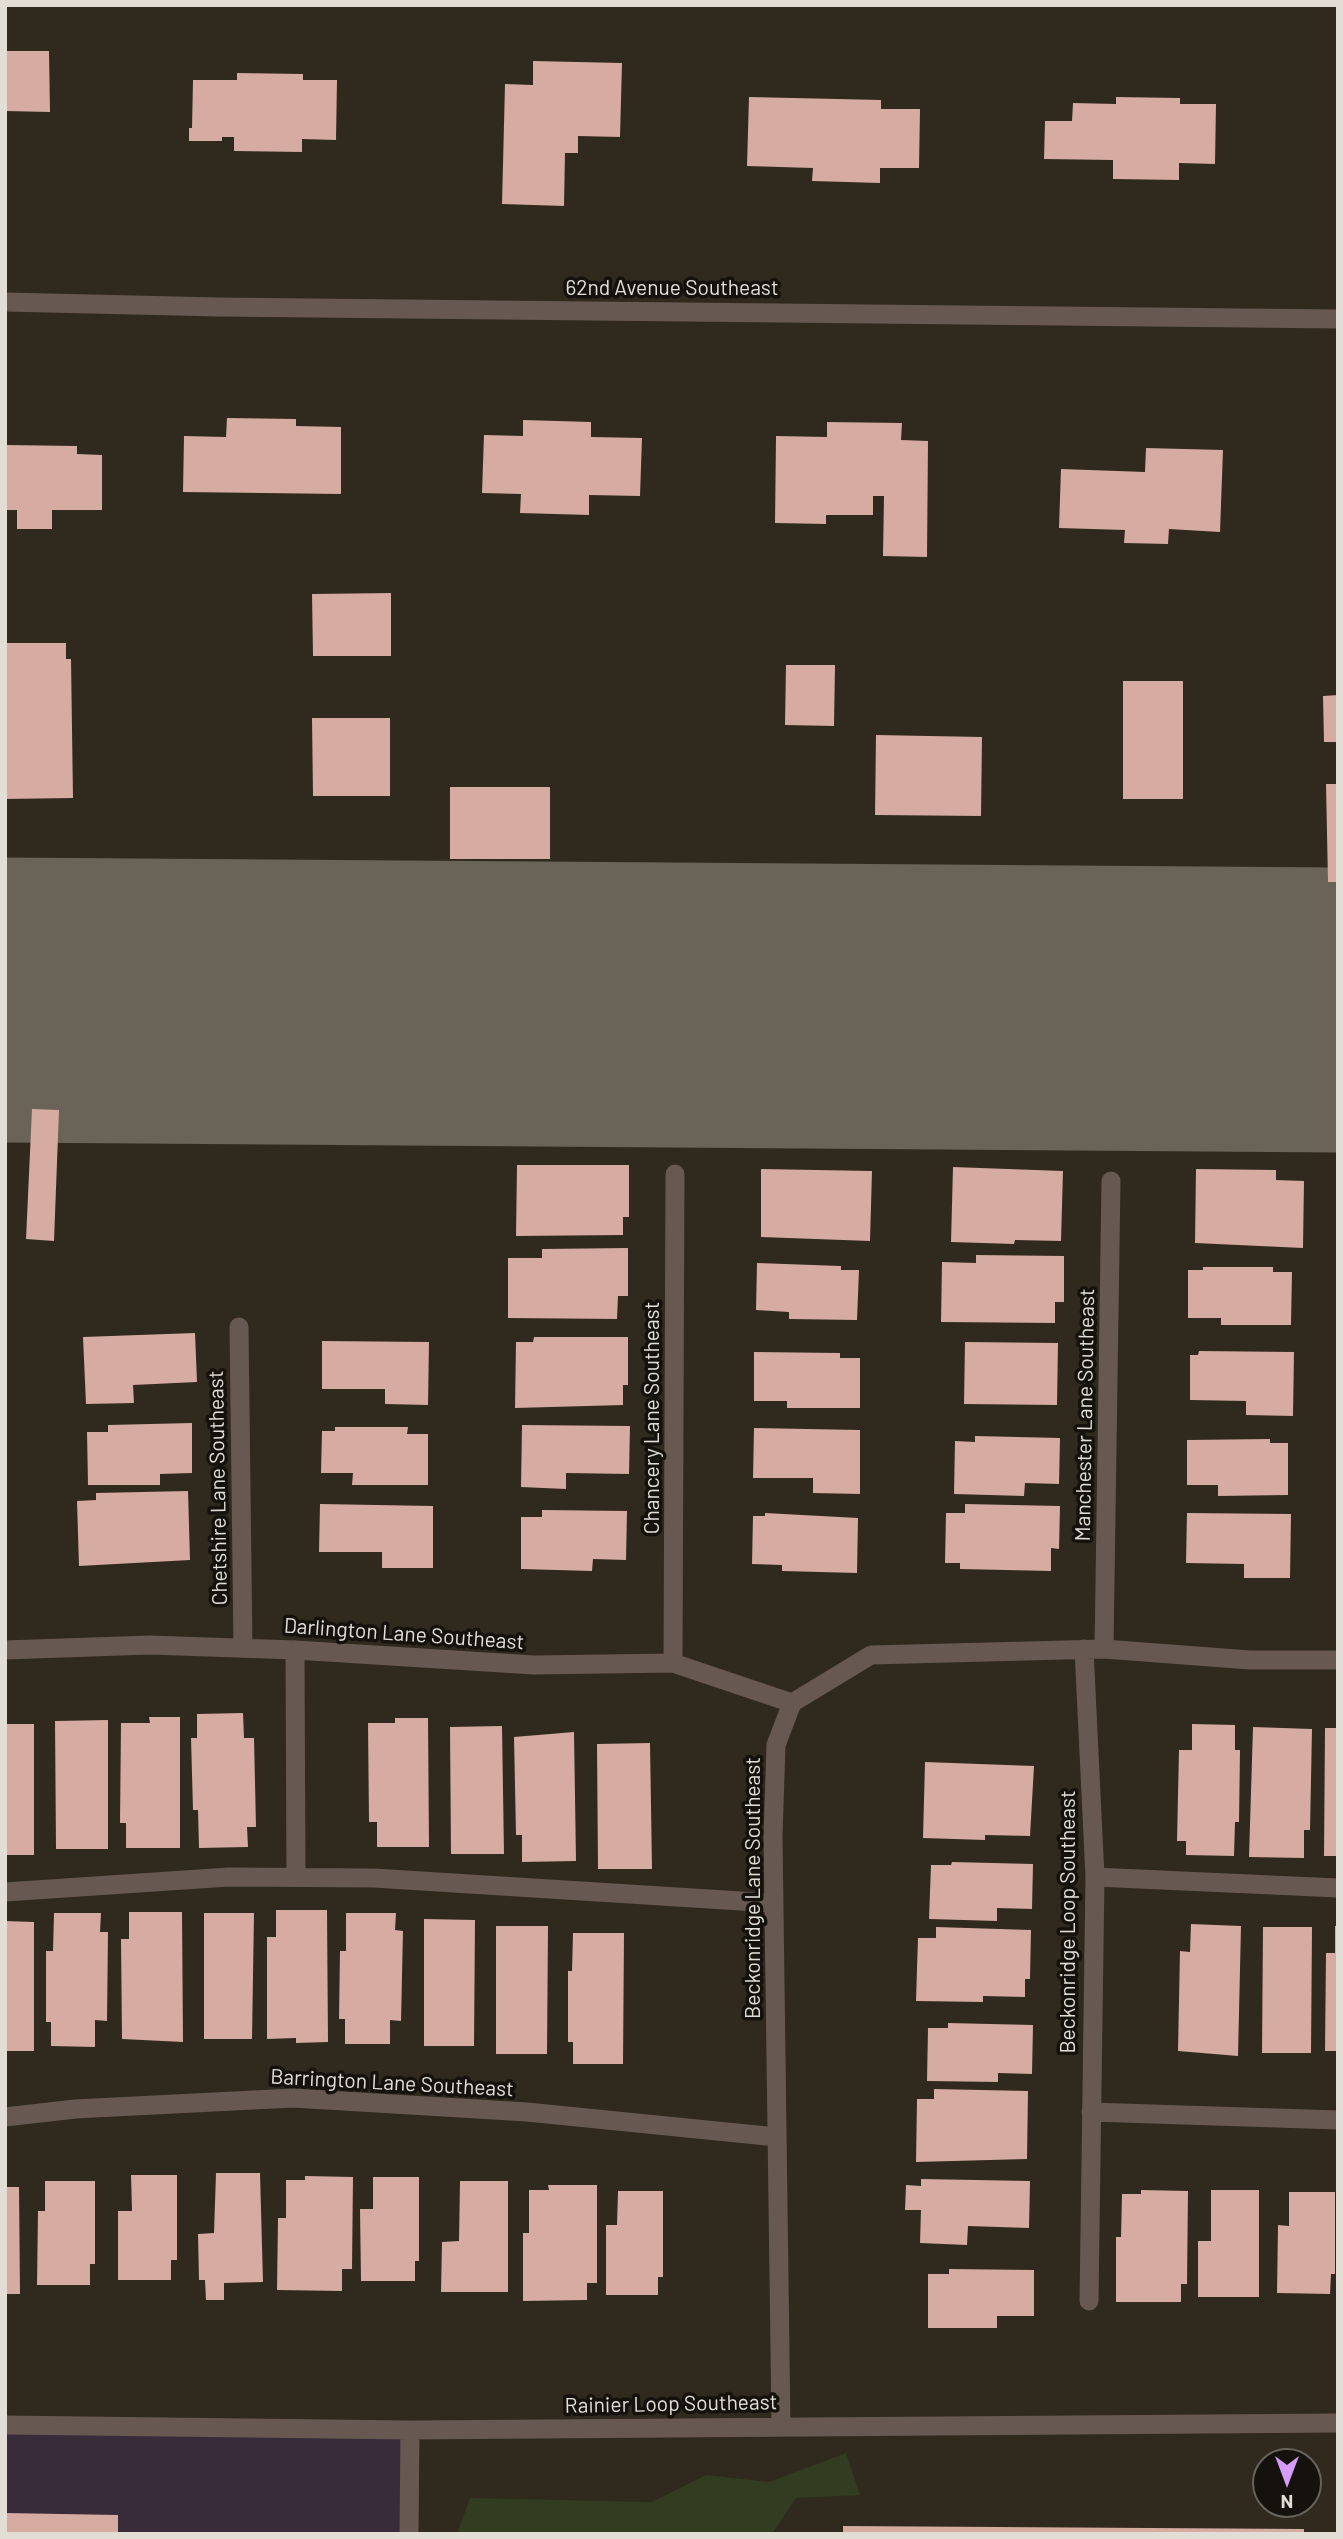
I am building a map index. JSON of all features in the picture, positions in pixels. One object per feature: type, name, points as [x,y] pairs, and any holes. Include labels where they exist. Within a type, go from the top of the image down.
[{"type":"street","name":"62nd Avenue Southeast","points":[[5,302],[219,307],[1338,319]]},
{"type":"street","name":"Chancery Lane Southeast","points":[[673,1663],[675,1174]]},
{"type":"street","name":"Manchester Lane Southeast","points":[[1094,1649],[1111,1181]]},
{"type":"street","name":"Chetshire Lane Southeast","points":[[239,1327],[243,1648]]},
{"type":"street","name":"Darlington Lane Southeast","points":[[5,1650],[149,1645],[295,1650],[534,1665],[673,1663],[792,1703]]},
{"type":"street","points":[[792,1703],[871,1655],[1094,1649],[1250,1660],[1338,1660]]},
{"type":"street","name":"Beckonridge Loop Southeast","points":[[1089,2301],[1095,1877],[1094,1649]]},
{"type":"street","points":[[295,1650],[296,1877]]},
{"type":"street","name":"Beckonridge Lane Southeast","points":[[781,2426],[773,1903],[776,1745],[792,1703]]},
{"type":"street","points":[[5,1892],[229,1877],[374,1878],[773,1903]]},
{"type":"street","points":[[1095,1877],[1338,1888]]},
{"type":"street","name":"Barrington Lane Southeast","points":[[5,2118],[75,2109],[293,2098],[527,2112],[777,2137]]},
{"type":"street","points":[[1091,2112],[1338,2120]]},
{"type":"street","name":"Rainier Loop Southeast","points":[[5,2425],[410,2430],[1338,2423]]},
{"type":"street","points":[[409,2534],[410,2430]]},
{"type":"shaded area","points":[[5,2425],[410,2430],[409,2534],[5,2534]]},
{"type":"green space","points":[[846,2453],[860,2495],[796,2498],[772,2534],[457,2534],[470,2498],[652,2502],[706,2475],[769,2482]]},
{"type":"building","points":[[5,51],[49,51],[50,112],[5,111]]},
{"type":"building","points":[[533,61],[622,63],[620,137],[578,136],[578,153],[565,153],[564,206],[502,204],[505,84],[533,85]]},
{"type":"building","points":[[237,73],[303,74],[303,80],[337,80],[336,140],[302,139],[302,152],[234,151],[234,137],[222,137],[222,141],[189,141],[189,128],[192,128],[193,80],[237,80]]},
{"type":"building","points":[[749,97],[881,100],[881,109],[920,109],[919,168],[880,168],[880,183],[812,181],[813,168],[747,166]]},
{"type":"building","points":[[1116,97],[1180,98],[1180,104],[1216,104],[1215,164],[1179,163],[1179,180],[1113,179],[1113,160],[1044,159],[1045,121],[1072,121],[1073,103],[1116,104]]},
{"type":"building","points":[[227,418],[296,419],[296,426],[341,427],[341,494],[183,492],[184,436],[226,437]]},
{"type":"building","points":[[523,420],[591,422],[591,437],[642,438],[640,496],[589,495],[589,515],[520,513],[521,494],[482,493],[484,435],[523,436]]},
{"type":"building","points":[[827,422],[902,423],[901,440],[928,441],[927,557],[883,556],[884,496],[873,496],[873,515],[826,515],[826,524],[775,523],[776,436],[827,437]]},
{"type":"building","points":[[5,445],[77,446],[77,454],[102,455],[102,510],[52,510],[52,529],[17,529],[17,510],[5,510]]},
{"type":"building","points":[[1146,448],[1223,450],[1220,532],[1169,529],[1168,544],[1124,543],[1125,530],[1059,528],[1061,469],[1145,472]]},
{"type":"building","points":[[391,593],[391,656],[313,656],[312,594]]},
{"type":"building","points":[[5,643],[66,643],[66,659],[71,659],[73,798],[5,799]]},
{"type":"building","points":[[786,665],[835,665],[834,726],[785,725]]},
{"type":"building","points":[[1123,681],[1183,681],[1183,799],[1123,799]]},
{"type":"building","points":[[1338,695],[1338,742],[1324,742],[1323,696]]},
{"type":"building","points":[[312,718],[390,718],[390,796],[313,796]]},
{"type":"building","points":[[876,735],[982,737],[981,816],[875,815]]},
{"type":"building","points":[[1326,784],[1338,784],[1338,882],[1328,882]]},
{"type":"building","points":[[450,787],[550,787],[550,859],[450,859]]},
{"type":"building","points":[[32,1109],[59,1110],[54,1241],[26,1239]]},
{"type":"building","points":[[517,1165],[629,1165],[629,1217],[623,1217],[623,1235],[516,1236]]},
{"type":"building","points":[[953,1167],[1063,1171],[1061,1241],[1015,1240],[1014,1244],[951,1242]]},
{"type":"building","points":[[761,1169],[872,1171],[870,1241],[761,1237]]},
{"type":"building","points":[[1196,1169],[1276,1170],[1276,1180],[1304,1181],[1303,1248],[1195,1243]]},
{"type":"building","points":[[628,1248],[628,1296],[618,1296],[617,1319],[508,1318],[508,1258],[542,1258],[542,1249]]},
{"type":"building","points":[[976,1255],[1064,1256],[1064,1302],[1055,1302],[1055,1323],[941,1322],[942,1262],[976,1263]]},
{"type":"building","points":[[757,1263],[841,1266],[841,1270],[859,1270],[857,1320],[789,1319],[789,1312],[756,1310]]},
{"type":"building","points":[[1203,1267],[1273,1267],[1273,1272],[1292,1272],[1291,1325],[1221,1325],[1221,1318],[1188,1318],[1188,1270],[1203,1270]]},
{"type":"building","points":[[195,1333],[197,1382],[133,1385],[134,1403],[86,1404],[83,1337]]},
{"type":"building","points":[[534,1337],[628,1337],[628,1385],[623,1385],[623,1405],[515,1408],[516,1342],[533,1342]]},
{"type":"building","points":[[322,1341],[429,1342],[428,1405],[385,1404],[385,1389],[322,1389]]},
{"type":"building","points":[[965,1342],[1058,1343],[1057,1405],[964,1404]]},
{"type":"building","points":[[1199,1351],[1294,1352],[1293,1416],[1246,1415],[1246,1401],[1190,1400],[1190,1355],[1198,1355]]},
{"type":"building","points":[[754,1352],[840,1353],[840,1358],[860,1358],[860,1408],[787,1408],[787,1401],[754,1401]]},
{"type":"building","points":[[192,1423],[192,1473],[160,1474],[160,1485],[88,1485],[87,1432],[108,1432],[108,1425]]},
{"type":"building","points":[[522,1425],[630,1426],[629,1474],[566,1473],[566,1489],[521,1487]]},
{"type":"building","points":[[335,1427],[408,1427],[407,1434],[428,1434],[428,1485],[352,1485],[353,1473],[321,1473],[322,1431],[335,1431]]},
{"type":"building","points":[[754,1428],[860,1430],[860,1494],[813,1493],[813,1478],[753,1478]]},
{"type":"building","points":[[975,1436],[1060,1438],[1059,1484],[1025,1483],[1024,1496],[954,1494],[955,1441],[975,1442]]},
{"type":"building","points":[[1270,1439],[1270,1443],[1288,1443],[1288,1495],[1218,1496],[1218,1485],[1187,1485],[1187,1440]]},
{"type":"building","points":[[188,1491],[190,1560],[79,1566],[77,1501],[96,1500],[96,1493]]},
{"type":"building","points":[[320,1504],[433,1506],[433,1568],[382,1568],[382,1552],[319,1552]]},
{"type":"building","points":[[965,1504],[1060,1506],[1059,1549],[1051,1548],[1051,1571],[960,1569],[960,1563],[945,1563],[946,1513],[965,1513]]},
{"type":"building","points":[[542,1510],[627,1511],[626,1560],[593,1559],[592,1571],[521,1569],[521,1517],[542,1517]]},
{"type":"building","points":[[765,1513],[858,1518],[857,1573],[782,1571],[782,1565],[752,1564],[753,1516],[765,1516]]},
{"type":"building","points":[[1187,1513],[1291,1514],[1290,1578],[1244,1578],[1244,1564],[1186,1563]]},
{"type":"building","points":[[243,1713],[244,1738],[254,1738],[256,1827],[247,1827],[248,1847],[199,1848],[198,1810],[193,1810],[191,1738],[197,1738],[197,1714]]},
{"type":"building","points":[[149,1717],[180,1717],[180,1848],[126,1848],[126,1823],[120,1823],[121,1723],[150,1723]]},
{"type":"building","points":[[395,1718],[428,1718],[429,1847],[377,1847],[377,1822],[369,1822],[368,1723],[395,1723]]},
{"type":"building","points":[[108,1720],[108,1849],[56,1849],[55,1721]]},
{"type":"building","points":[[5,1724],[34,1724],[34,1855],[5,1855]]},
{"type":"building","points":[[1192,1724],[1235,1725],[1235,1750],[1240,1750],[1239,1822],[1235,1822],[1234,1856],[1186,1855],[1186,1841],[1177,1841],[1179,1750],[1192,1750]]},
{"type":"building","points":[[502,1726],[504,1854],[451,1854],[450,1727]]},
{"type":"building","points":[[1253,1727],[1312,1729],[1310,1830],[1304,1830],[1304,1858],[1249,1857]]},
{"type":"building","points":[[1325,1728],[1338,1728],[1338,1856],[1324,1856]]},
{"type":"building","points":[[574,1732],[576,1861],[522,1862],[522,1835],[516,1835],[514,1737]]},
{"type":"building","points":[[650,1743],[652,1869],[598,1869],[597,1744]]},
{"type":"building","points":[[925,1762],[1034,1766],[1030,1836],[985,1835],[985,1840],[923,1838]]},
{"type":"building","points":[[952,1862],[1033,1864],[1032,1909],[997,1908],[997,1921],[929,1919],[931,1865],[951,1865]]},
{"type":"building","points":[[276,1910],[327,1910],[328,2042],[296,2043],[296,2038],[267,2039],[267,1937],[276,1937]]},
{"type":"building","points":[[129,1912],[182,1912],[183,2042],[122,2039],[121,1939],[129,1939]]},
{"type":"building","points":[[54,1913],[101,1913],[100,1932],[108,1932],[107,2021],[95,2020],[95,2047],[51,2046],[51,2022],[46,2022],[46,1951],[53,1951]]},
{"type":"building","points":[[204,1913],[254,1913],[252,2039],[204,2039]]},
{"type":"building","points":[[346,1913],[396,1913],[395,1930],[403,1931],[401,2021],[390,2020],[390,2044],[345,2044],[345,2019],[339,2019],[340,1951],[346,1951]]},
{"type":"building","points":[[424,1919],[475,1920],[474,2046],[424,2046]]},
{"type":"building","points":[[5,1921],[34,1922],[34,2051],[5,2051]]},
{"type":"building","points":[[1191,1924],[1241,1926],[1238,2056],[1178,2051],[1180,1951],[1190,1952]]},
{"type":"building","points":[[496,1926],[548,1926],[547,2054],[496,2054]]},
{"type":"building","points":[[1335,1926],[1338,1926],[1338,2051],[1325,2051],[1326,1953],[1335,1953]]},
{"type":"building","points":[[936,1927],[1031,1930],[1030,1979],[1025,1979],[1025,1997],[983,1996],[983,2002],[916,2001],[918,1938],[936,1938]]},
{"type":"building","points":[[1263,1927],[1312,1927],[1311,2053],[1262,2053]]},
{"type":"building","points":[[573,1933],[624,1933],[623,2064],[573,2064],[573,2042],[568,2042],[568,1971],[572,1971]]},
{"type":"building","points":[[948,2023],[1033,2025],[1032,2074],[998,2073],[998,2082],[927,2081],[928,2028],[948,2028]]},
{"type":"building","points":[[934,2089],[1028,2091],[1027,2159],[916,2162],[917,2099],[934,2099]]},
{"type":"building","points":[[216,2173],[260,2173],[263,2282],[224,2283],[224,2300],[206,2300],[205,2280],[199,2280],[198,2234],[214,2233]]},
{"type":"building","points":[[131,2175],[177,2175],[177,2260],[171,2260],[171,2280],[118,2280],[118,2211],[132,2211]]},
{"type":"building","points":[[305,2176],[353,2177],[352,2269],[342,2269],[342,2291],[277,2290],[278,2218],[286,2218],[286,2180],[305,2180]]},
{"type":"building","points":[[373,2177],[419,2177],[419,2261],[415,2261],[415,2281],[361,2281],[360,2209],[373,2209]]},
{"type":"building","points":[[921,2179],[1030,2181],[1029,2228],[968,2226],[967,2245],[920,2243],[921,2210],[905,2210],[906,2185],[921,2186]]},
{"type":"building","points":[[45,2181],[95,2181],[95,2264],[90,2264],[90,2285],[37,2285],[38,2211],[45,2211]]},
{"type":"building","points":[[460,2181],[508,2181],[508,2292],[441,2292],[442,2242],[459,2241]]},
{"type":"building","points":[[548,2185],[597,2185],[597,2283],[587,2283],[587,2300],[523,2301],[523,2233],[529,2233],[529,2190],[549,2190]]},
{"type":"building","points":[[5,2187],[19,2187],[20,2294],[5,2294]]},
{"type":"building","points":[[1141,2190],[1188,2191],[1187,2284],[1181,2284],[1181,2302],[1116,2302],[1116,2237],[1121,2237],[1122,2194],[1141,2194]]},
{"type":"building","points":[[1211,2190],[1259,2190],[1259,2297],[1198,2297],[1198,2241],[1211,2241]]},
{"type":"building","points":[[618,2191],[663,2191],[663,2277],[658,2277],[658,2295],[606,2295],[606,2225],[617,2225]]},
{"type":"building","points":[[1289,2192],[1335,2192],[1335,2274],[1331,2274],[1330,2294],[1277,2293],[1278,2225],[1289,2226]]},
{"type":"building","points":[[949,2269],[1034,2270],[1034,2316],[997,2316],[997,2328],[928,2328],[928,2274],[949,2274]]},
{"type":"building","points":[[5,2513],[118,2515],[118,2534],[5,2534]]},
{"type":"building","points":[[843,2526],[1304,2529],[1304,2534],[843,2534]]},
{"type":"runway","points":[[5,1000],[1338,1010]]}]
